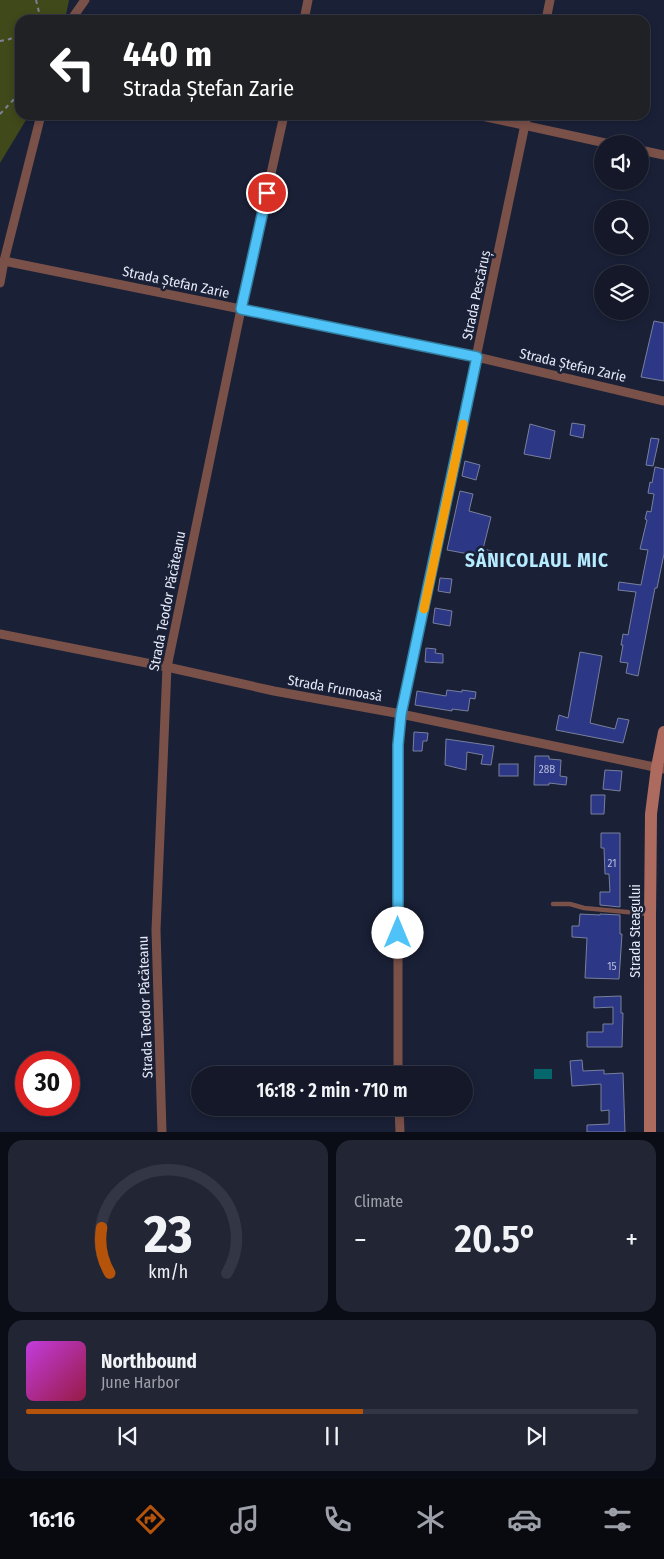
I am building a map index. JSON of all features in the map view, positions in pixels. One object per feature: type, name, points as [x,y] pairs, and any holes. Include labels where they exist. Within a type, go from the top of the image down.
[{"type":"main road","name":"Strada Steagului","points":[[650,1132],[651,814],[660,768],[664,732]]},
{"type":"street","points":[[74,15],[84,0]]},
{"type":"street","points":[[305,15],[308,0]]},
{"type":"street","points":[[547,15],[550,0]]},
{"type":"street","points":[[0,283],[40,120]]},
{"type":"street","name":"Strada Teodor Păcăteanu","points":[[162,1132],[156,930],[166,668],[241,309],[283,120]]},
{"type":"street","points":[[500,120],[594,140]]},
{"type":"street","name":"Strada Pescăruș","points":[[398,1066],[398,745],[401,714],[526,120]]},
{"type":"street","points":[[649,152],[664,155]]},
{"type":"street","name":"Strada Ștefan Zarie","points":[[4,261],[477,357],[664,401]]},
{"type":"street","name":"Strada Frumoasă","points":[[0,634],[660,768]]},
{"type":"street","points":[[399,1116],[400,1132]]},
{"type":"lane","points":[[553,904],[570,904],[584,908],[650,914]]},
{"type":"path","points":[[36,0],[40,15]]},
{"type":"path","points":[[0,41],[15,36]]},
{"type":"path","points":[[0,114],[15,98]]},
{"type":"shaded area","points":[[0,0],[69,0],[66,15],[15,15],[15,120],[26,120],[0,163]]},
{"type":"shaded area","points":[[534,1069],[552,1069],[552,1079],[534,1079]]},
{"type":"building","points":[[654,321],[664,323],[664,381],[641,377]]},
{"type":"building","points":[[572,423],[585,425],[583,438],[570,435]]},
{"type":"building","points":[[530,424],[555,431],[550,459],[524,454]]},
{"type":"building","points":[[651,438],[659,439],[653,466],[646,465]]},
{"type":"building","points":[[465,461],[480,465],[476,480],[462,476]]},
{"type":"building","points":[[655,467],[664,469],[664,554],[657,588],[655,588],[638,676],[626,673],[628,663],[620,662],[623,634],[628,635],[636,592],[618,590],[619,582],[641,585],[648,550],[640,549],[647,520],[645,519],[647,511],[651,512],[654,494],[648,493]]},
{"type":"building","points":[[460,491],[473,494],[469,511],[491,517],[483,549],[492,551],[490,560],[480,558],[480,556],[447,550]]},
{"type":"building","points":[[440,578],[452,579],[450,593],[438,591]]},
{"type":"building","points":[[435,608],[452,611],[450,626],[433,623]]},
{"type":"building","points":[[426,648],[436,649],[435,653],[443,654],[443,663],[425,662]]},
{"type":"building","points":[[580,652],[602,656],[590,723],[615,729],[618,718],[629,720],[623,743],[556,730],[559,715],[568,718]]},
{"type":"building","points":[[447,690],[476,692],[475,699],[470,698],[468,711],[452,709],[452,711],[415,705],[417,691],[446,696]]},
{"type":"building","points":[[414,732],[428,733],[427,741],[423,741],[422,751],[413,751]]},
{"type":"building","points":[[446,739],[494,746],[491,765],[481,764],[483,755],[467,752],[466,770],[445,765]]},
{"type":"building","points":[[535,756],[549,756],[549,759],[561,760],[560,776],[567,777],[566,785],[549,783],[549,785],[534,785]]},
{"type":"building","points":[[499,764],[518,764],[518,776],[499,776]]},
{"type":"building","points":[[605,770],[622,771],[620,791],[603,789]]},
{"type":"building","points":[[591,795],[605,795],[604,814],[591,814]]},
{"type":"building","points":[[601,833],[620,833],[620,907],[600,905],[600,892],[610,892],[609,874],[605,874],[604,848],[601,848]]},
{"type":"building","points":[[580,914],[620,915],[620,934],[622,934],[619,979],[585,978],[587,938],[572,937],[572,926],[579,926]]},
{"type":"building","points":[[621,996],[621,1013],[623,1013],[622,1047],[587,1047],[587,1032],[603,1032],[603,1024],[613,1024],[613,1007],[594,1008],[594,997]]},
{"type":"building","points":[[582,1060],[583,1071],[604,1070],[604,1074],[623,1073],[625,1132],[587,1132],[587,1125],[609,1124],[609,1110],[601,1111],[601,1084],[572,1086],[570,1061]]},
{"type":"slow traffic","points":[[424,609],[463,424]]},
{"type":"district","name":"SÂNICOLAUL MIC","points":[[537,560]]},
{"type":"route","points":[[267,193],[241,309],[477,357],[401,714],[398,745],[398,933]]}]
